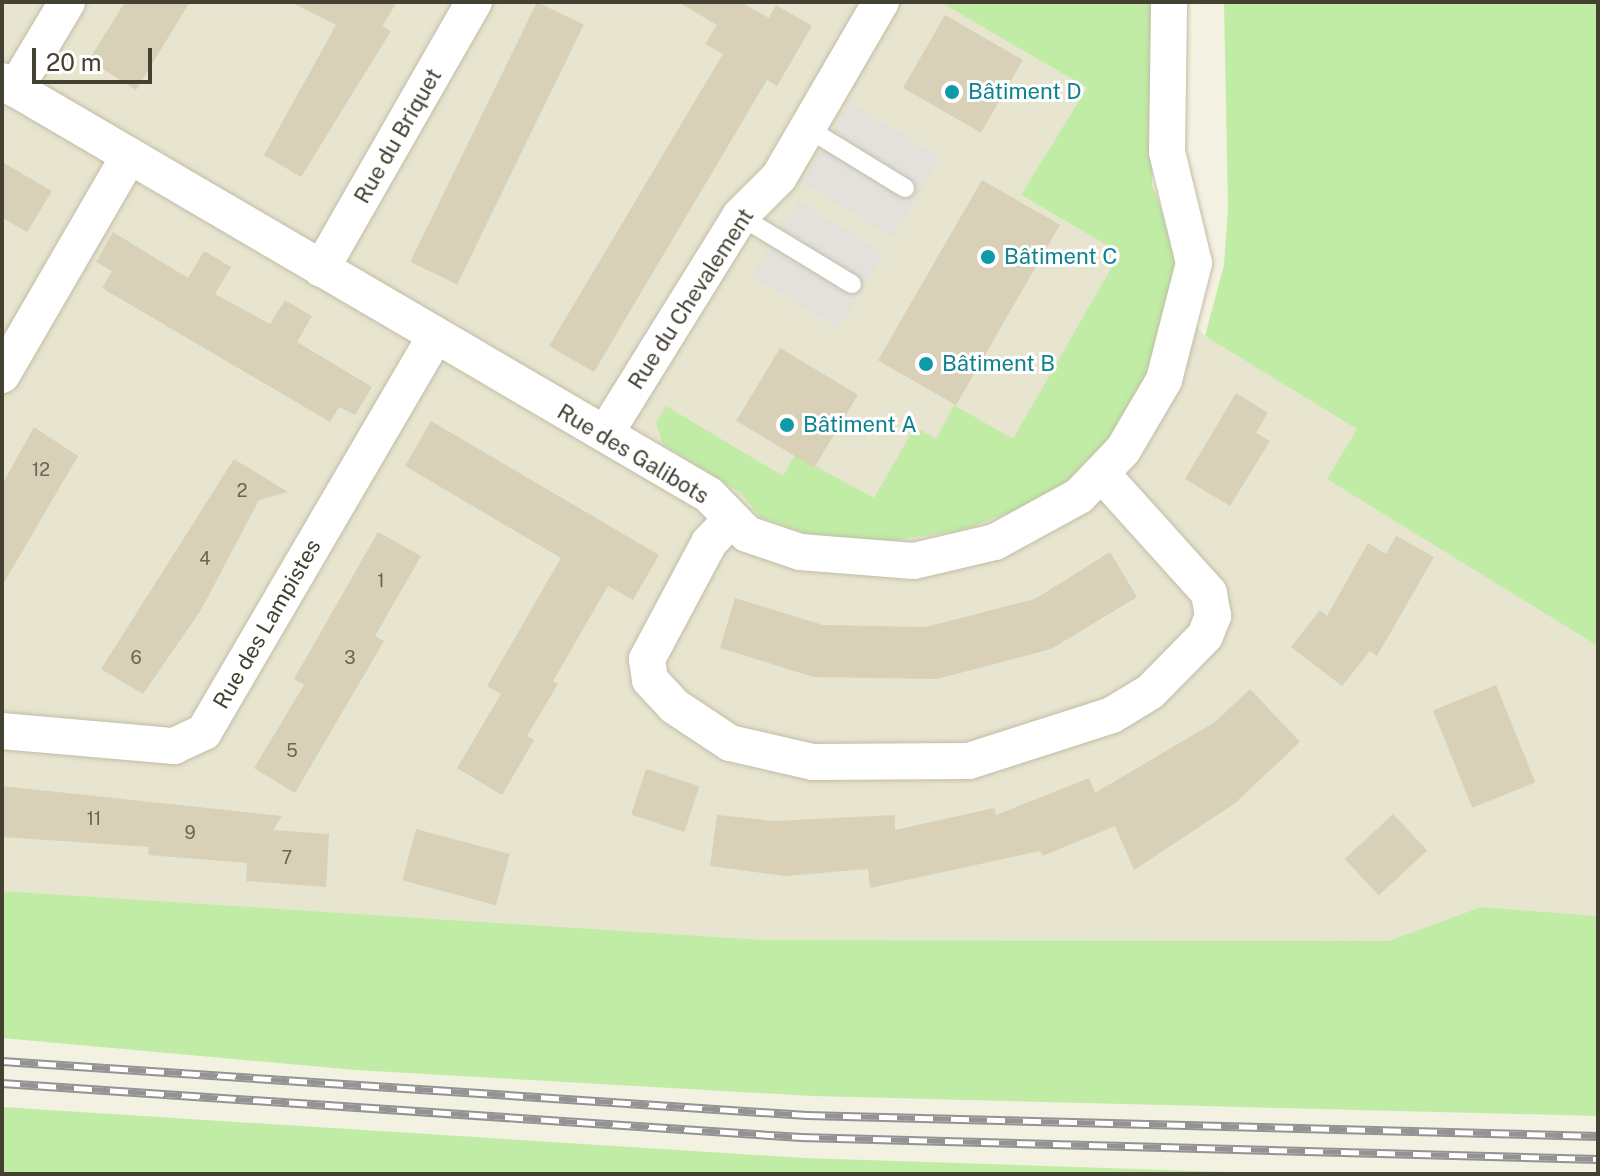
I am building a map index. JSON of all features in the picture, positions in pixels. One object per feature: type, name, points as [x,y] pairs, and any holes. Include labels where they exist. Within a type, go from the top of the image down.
[{"type":"street","points":[[9,85],[67,2]]},
{"type":"street","name":"Rue du Briquet","points":[[321,269],[474,2]]},
{"type":"street","name":"Rue du Chevalement","points":[[605,434],[740,216],[779,177],[880,2]]},
{"type":"street","name":"Rue des Galibots","points":[[9,85],[434,338],[709,495],[729,522],[800,552],[914,561],[995,542],[1079,496],[1101,473],[1164,380],[1190,298],[1194,263],[1167,152],[1169,2]]},
{"type":"street","points":[[2,375],[129,156]]},
{"type":"street","name":"Rue des Lampistes","points":[[2,731],[174,746],[204,732],[434,338]]},
{"type":"street","points":[[729,522],[709,543],[647,659],[650,680],[674,706],[730,743],[813,762],[969,761],[1112,715],[1150,692],[1205,636],[1213,616],[1209,593],[1101,473]]},
{"type":"lane","points":[[807,128],[905,188]]},
{"type":"lane","points":[[740,216],[852,284]]},
{"type":"shaded area","points":[[2,2],[946,2],[1087,89],[1022,196],[1120,253],[1205,336],[1358,429],[1328,479],[1598,646],[1598,916],[1481,907],[1390,941],[764,940],[2,891]]},
{"type":"shaded area","points":[[850,103],[940,157],[892,237],[802,183]]},
{"type":"shaded area","points":[[798,201],[884,253],[838,328],[753,276]]},
{"type":"green space","points":[[1152,2],[1152,185],[1179,256],[1165,338],[1126,417],[1093,457],[1060,487],[1013,511],[963,530],[882,542],[809,534],[761,518],[741,493],[663,444],[656,423],[666,406],[783,476],[795,455],[874,498],[915,427],[936,439],[954,405],[1013,439],[1120,253],[1021,195],[1087,88],[944,4]]},
{"type":"green space","points":[[1224,2],[1598,2],[1598,646],[1327,479],[1357,429],[1205,336],[1224,265],[1228,208]]},
{"type":"green space","points":[[2,891],[764,940],[1389,941],[1481,907],[1598,916],[1598,1116],[813,1096],[356,1070],[2,1038]]},
{"type":"green space","points":[[2,1107],[804,1158],[1288,1174],[2,1174]]},
{"type":"building","points":[[125,2],[190,2],[136,90],[89,60]]},
{"type":"building","points":[[291,2],[397,2],[382,26],[391,31],[301,177],[264,155],[336,25]]},
{"type":"building","points":[[537,2],[584,25],[457,285],[410,262]]},
{"type":"building","points":[[678,2],[741,2],[769,18],[776,5],[812,26],[777,86],[767,80],[594,372],[549,346],[723,54],[705,44],[717,25]]},
{"type":"building","points":[[945,15],[1023,60],[981,133],[903,88]]},
{"type":"building","points":[[2,162],[52,191],[27,232],[2,218]]},
{"type":"building","points":[[982,180],[1060,225],[956,405],[878,360]]},
{"type":"building","points":[[113,232],[188,278],[204,251],[231,267],[215,294],[270,324],[285,300],[312,316],[297,342],[372,387],[355,415],[339,407],[330,422],[102,288],[112,271],[96,262]]},
{"type":"building","points":[[780,348],[858,395],[814,468],[736,421]]},
{"type":"building","points":[[1236,393],[1268,413],[1256,433],[1270,441],[1230,506],[1185,479]]},
{"type":"building","points":[[431,421],[659,555],[633,600],[608,586],[553,681],[558,684],[527,736],[534,740],[502,795],[457,768],[501,694],[487,686],[561,558],[405,466]]},
{"type":"building","points":[[34,427],[78,456],[2,586],[2,485]]},
{"type":"building","points":[[234,459],[288,492],[259,500],[201,610],[143,694],[101,669]]},
{"type":"building","points":[[378,532],[421,556],[375,636],[384,641],[295,793],[254,768],[304,685],[294,679]]},
{"type":"building","points":[[1396,536],[1434,557],[1377,656],[1370,651],[1342,686],[1291,647],[1320,610],[1327,616],[1368,543],[1386,554]]},
{"type":"building","points":[[1110,552],[1137,597],[1051,649],[937,679],[814,677],[720,648],[735,598],[823,625],[926,627],[1035,599]]},
{"type":"building","points":[[1496,685],[1535,782],[1472,808],[1433,710]]},
{"type":"building","points":[[1250,689],[1300,742],[1234,804],[1134,870],[1115,826],[1043,856],[1040,851],[870,888],[868,869],[785,876],[710,866],[717,815],[775,821],[895,815],[895,830],[994,808],[996,815],[1089,778],[1095,793],[1215,722]]},
{"type":"building","points":[[646,769],[699,786],[684,832],[631,815]]},
{"type":"building","points":[[2,786],[282,816],[273,830],[329,834],[326,887],[246,881],[247,863],[148,855],[149,847],[2,837]]},
{"type":"building","points":[[1393,814],[1427,851],[1379,896],[1345,859]]},
{"type":"building","points":[[416,829],[510,854],[496,905],[402,880]]},
{"type":"railway","points":[[2,1061],[807,1115],[1598,1136]]},
{"type":"railway","points":[[2,1083],[801,1137],[1598,1159]]},
{"type":"place","name":"Bâtiment D","points":[[952,92]]},
{"type":"place","name":"Bâtiment C","points":[[988,257]]},
{"type":"place","name":"Bâtiment B","points":[[926,364]]},
{"type":"place","name":"Bâtiment A","points":[[787,425]]}]
